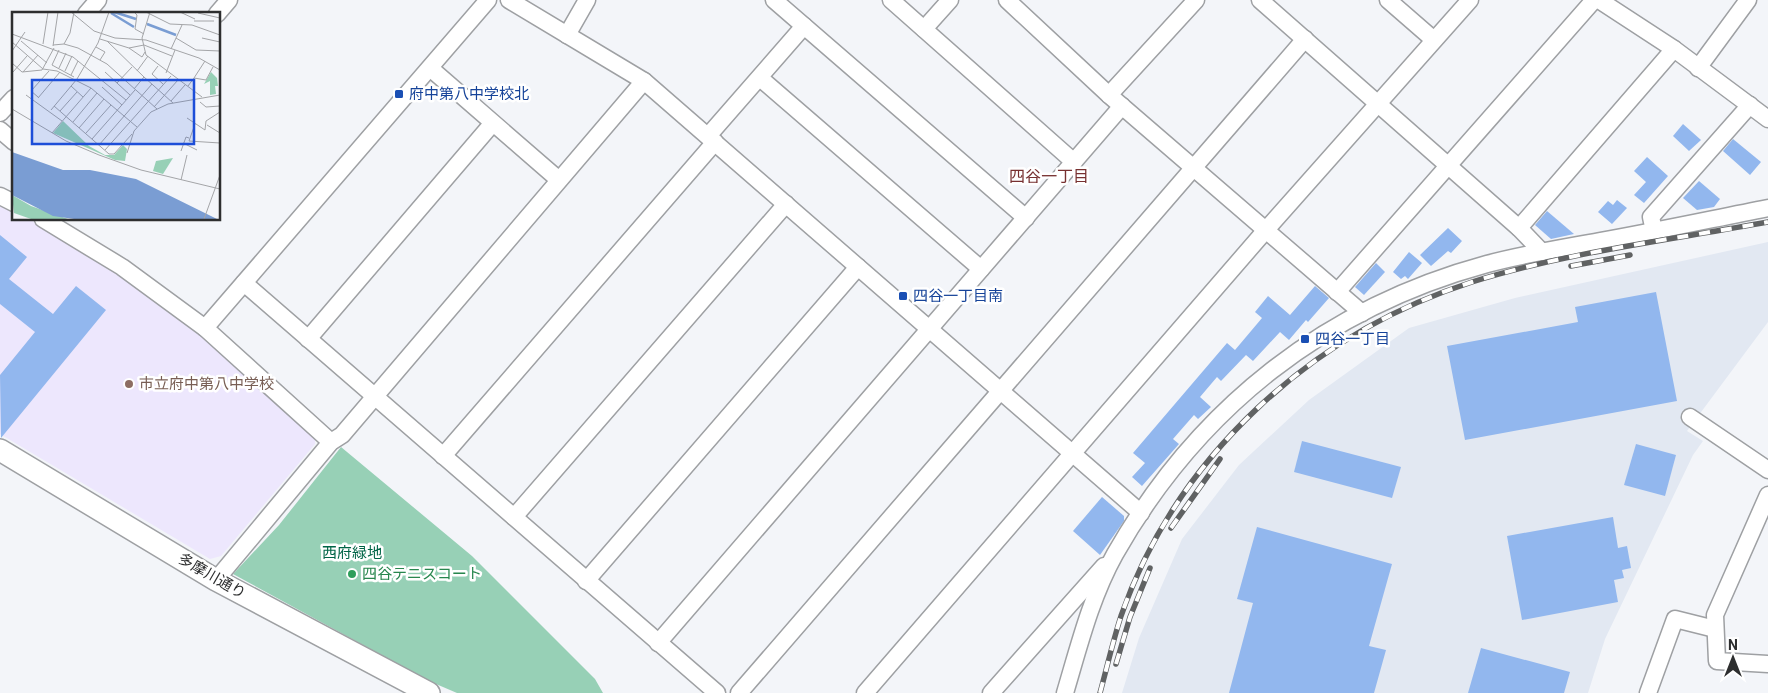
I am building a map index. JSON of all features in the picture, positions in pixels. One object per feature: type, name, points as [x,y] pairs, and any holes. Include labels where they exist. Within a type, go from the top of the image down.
[{"type":"street","points":[[88,12],[98,0]]},
{"type":"street","points":[[219,12],[229,0]]},
{"type":"street","points":[[205,328],[488,0]]},
{"type":"street","points":[[509,0],[644,81],[1141,513]]},
{"type":"street","points":[[567,35],[587,0]]},
{"type":"street","points":[[774,0],[1026,218]]},
{"type":"street","points":[[891,0],[1074,162]]},
{"type":"street","points":[[924,29],[950,0]]},
{"type":"street","points":[[1007,0],[1122,106],[1362,313]]},
{"type":"street","points":[[1110,95],[1196,0]]},
{"type":"street","points":[[1260,0],[1518,228],[1542,252]]},
{"type":"street","points":[[1388,0],[1434,40]]},
{"type":"street","points":[[865,693],[1265,231],[1470,0]]},
{"type":"street","points":[[1336,292],[1594,0]]},
{"type":"street","points":[[1599,0],[1674,49],[1768,119]]},
{"type":"street","points":[[1698,68],[1748,0]]},
{"type":"street","points":[[443,456],[712,139],[804,26]]},
{"type":"street","points":[[739,693],[1305,39]]},
{"type":"street","points":[[1518,228],[1674,49]]},
{"type":"street","points":[[430,68],[492,124],[559,180]]},
{"type":"street","points":[[760,78],[981,269]]},
{"type":"street","points":[[216,580],[331,442],[342,435],[376,396],[644,81]]},
{"type":"street","points":[[0,113],[12,100]]},
{"type":"street","points":[[658,642],[1122,106]]},
{"type":"street","points":[[1654,231],[1651,217],[1750,106]]},
{"type":"street","points":[[308,339],[492,124]]},
{"type":"street","points":[[0,130],[12,140]]},
{"type":"street","points":[[0,196],[12,203]]},
{"type":"street","points":[[514,517],[786,204]]},
{"type":"street","points":[[1065,693],[1097,593],[1115,555],[1172,468],[1204,430],[1231,403],[1261,378],[1303,348],[1362,313],[1442,279],[1487,264],[1768,208]]},
{"type":"street","points":[[45,220],[122,267],[205,328],[331,442]]},
{"type":"street","points":[[586,580],[858,267]]},
{"type":"street","points":[[244,283],[717,693]]},
{"type":"street","points":[[1690,417],[1768,470]]},
{"type":"street","name":"多摩川通り","points":[[0,450],[216,580],[429,693]]},
{"type":"street","points":[[1768,495],[1716,615],[1715,629],[1717,661],[1768,664]]},
{"type":"street","points":[[991,693],[1115,555]]},
{"type":"street","points":[[1653,691],[1675,619],[1715,629]]},
{"type":"shaded area","name":"市立府中第八中学校","points":[[0,203],[12,210],[12,220],[31,220],[118,272],[203,335],[315,434],[315,444],[221,556],[210,559],[0,434]]},
{"type":"shaded area","points":[[1768,242],[1768,322],[1687,431],[1703,441],[1693,455],[1605,639],[1588,693],[1122,693],[1139,638],[1182,539],[1239,465],[1309,400],[1409,328],[1515,298]]},
{"type":"green space","name":"西府緑地","points":[[341,447],[472,556],[595,679],[603,693],[457,693],[429,681],[233,574],[279,525]]},
{"type":"building","points":[[1683,124],[1701,140],[1689,151],[1673,136]]},
{"type":"building","points":[[1733,139],[1761,162],[1750,175],[1723,151]]},
{"type":"building","points":[[1647,157],[1668,176],[1644,203],[1634,195],[1646,182],[1634,171]]},
{"type":"building","points":[[1699,181],[1720,199],[1714,207],[1697,210],[1683,198]]},
{"type":"building","points":[[1617,200],[1627,208],[1612,224],[1598,212],[1608,201],[1613,205]]},
{"type":"building","points":[[1547,211],[1574,234],[1551,239],[1535,225]]},
{"type":"building","points":[[1448,228],[1462,241],[1451,253],[1448,251],[1431,266],[1420,255]]},
{"type":"building","points":[[0,235],[27,257],[9,279],[53,314],[76,286],[106,310],[1,438],[0,375],[35,332],[0,304]]},
{"type":"building","points":[[1409,252],[1422,263],[1408,279],[1405,276],[1401,279],[1393,272]]},
{"type":"building","points":[[1376,263],[1385,272],[1364,295],[1355,287]]},
{"type":"building","points":[[1315,286],[1329,298],[1308,322],[1306,320],[1289,340],[1280,332],[1253,361],[1246,355],[1221,381],[1217,377],[1200,397],[1211,407],[1198,419],[1194,415],[1173,439],[1179,444],[1142,486],[1132,477],[1145,463],[1133,453],[1227,343],[1235,350],[1262,318],[1255,312],[1268,296],[1290,315]]},
{"type":"building","points":[[1656,292],[1677,401],[1465,440],[1447,346],[1578,322],[1575,307]]},
{"type":"building","points":[[1302,441],[1401,467],[1392,498],[1294,472]]},
{"type":"building","points":[[1636,444],[1676,455],[1665,496],[1624,485]]},
{"type":"building","points":[[1102,497],[1124,516],[1124,521],[1100,555],[1073,531]]},
{"type":"building","points":[[1613,517],[1618,548],[1627,546],[1631,568],[1622,570],[1624,578],[1614,580],[1618,602],[1522,620],[1507,536]]},
{"type":"building","points":[[1257,527],[1392,564],[1369,646],[1386,650],[1374,693],[1229,693],[1253,603],[1237,599]]},
{"type":"building","points":[[1481,648],[1570,672],[1564,693],[1468,693]]},
{"type":"railway","points":[[1100,693],[1121,616],[1146,558],[1177,503],[1214,453],[1258,408],[1305,368],[1358,333],[1413,304],[1472,282],[1545,262],[1768,222]]},
{"type":"railway","points":[[1571,266],[1630,255]]},
{"type":"railway","points":[[1171,528],[1220,459]]},
{"type":"railway","points":[[1116,664],[1130,617],[1150,568]]},
{"type":"place","name":"府中第八中学校北","points":[[399,94]]},
{"type":"place","name":"四谷一丁目南","points":[[903,296]]},
{"type":"place","name":"四谷一丁目","points":[[1305,339]]},
{"type":"place","name":"市立府中第八中学校","points":[[129,384]]},
{"type":"place","name":"四谷テニスコート","points":[[352,574]]},
{"type":"district","name":"四谷一丁目","points":[[1049,176]]}]
